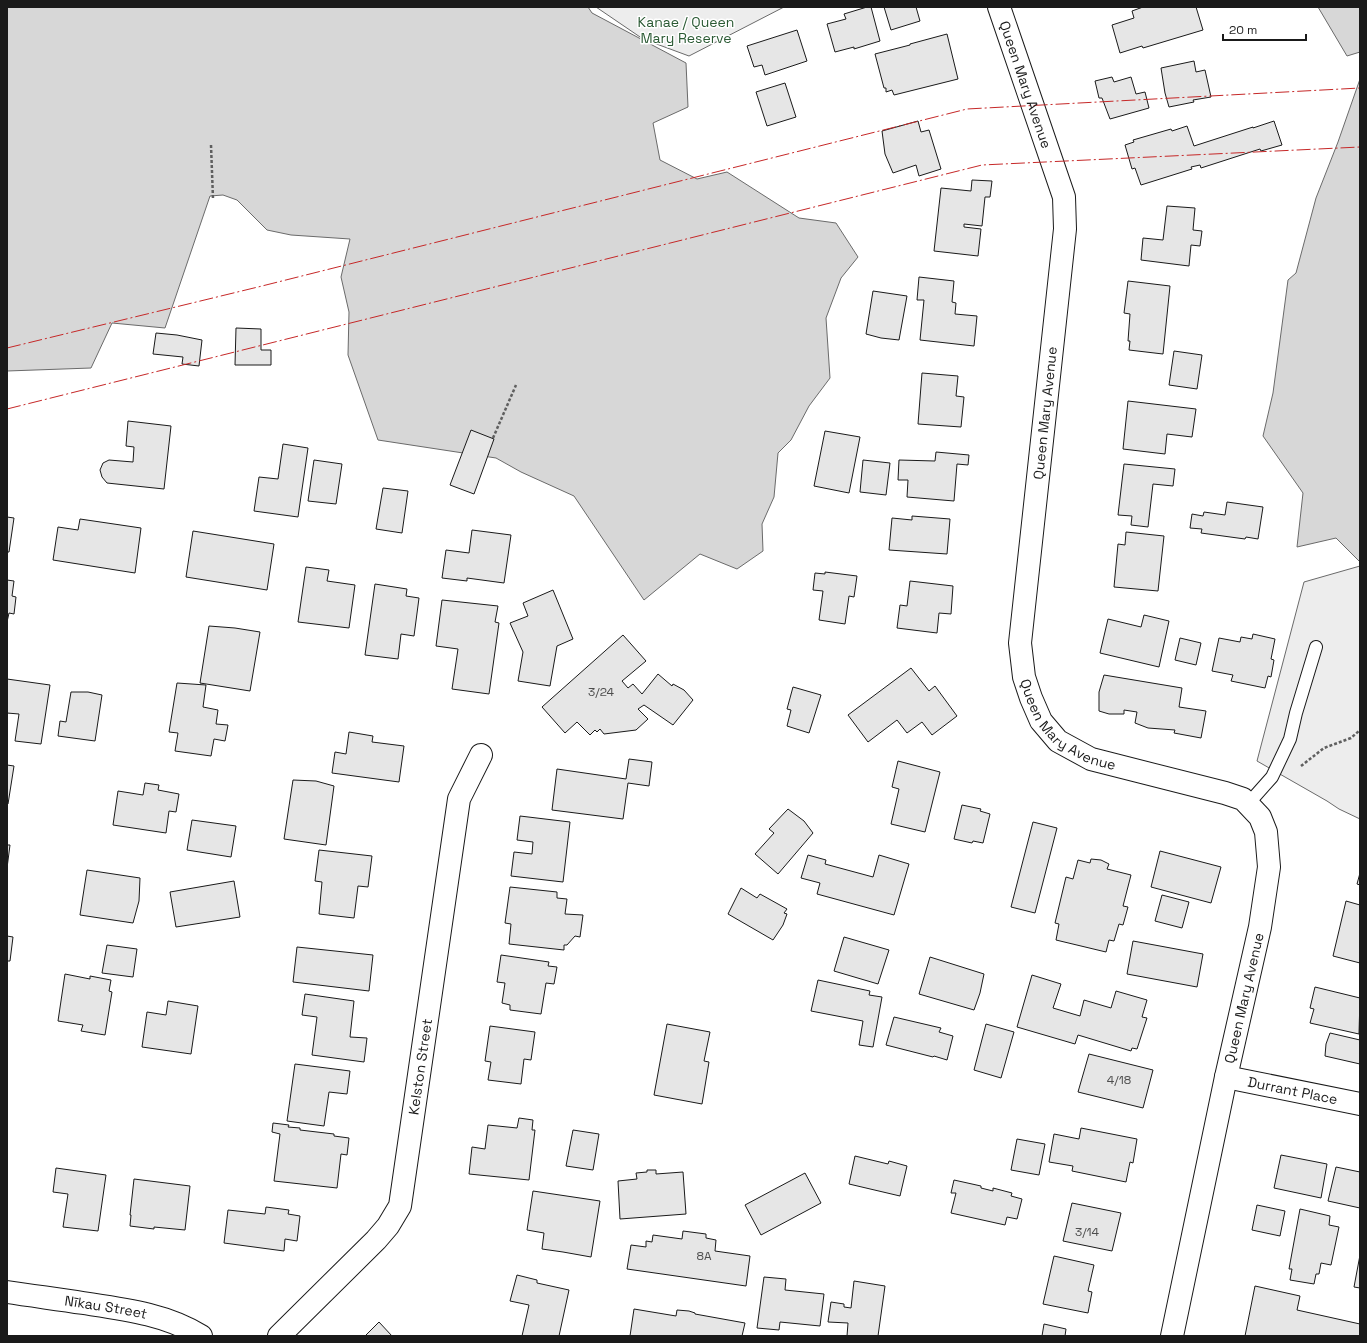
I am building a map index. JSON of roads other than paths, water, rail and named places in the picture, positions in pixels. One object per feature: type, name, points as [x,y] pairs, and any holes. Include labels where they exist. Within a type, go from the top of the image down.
[{"type":"street","name":"Queen Mary Avenue","points":[[999,7],[1064,197],[1065,205],[1064,237],[1020,643],[1024,677],[1030,698],[1041,721],[1058,741],[1091,759],[1225,793],[1243,799],[1260,817],[1266,832],[1269,867],[1260,927],[1226,1077],[1172,1336]]},
{"type":"street","name":"Kelston Street","points":[[279,1336],[376,1240],[388,1226],[400,1206],[459,799],[481,755]]},
{"type":"street","name":"Durrant Place","points":[[1226,1077],[1360,1104]]},
{"type":"street","name":"Nīkau Street","points":[[7,1292],[105,1306],[142,1313],[168,1320],[201,1336]]},
{"type":"lane","points":[[1248,804],[1272,777],[1290,739],[1296,713],[1316,647]]},
{"type":"park label","name":"Kanae / Queen Mary Reserve","points":[[686,30]]}]
